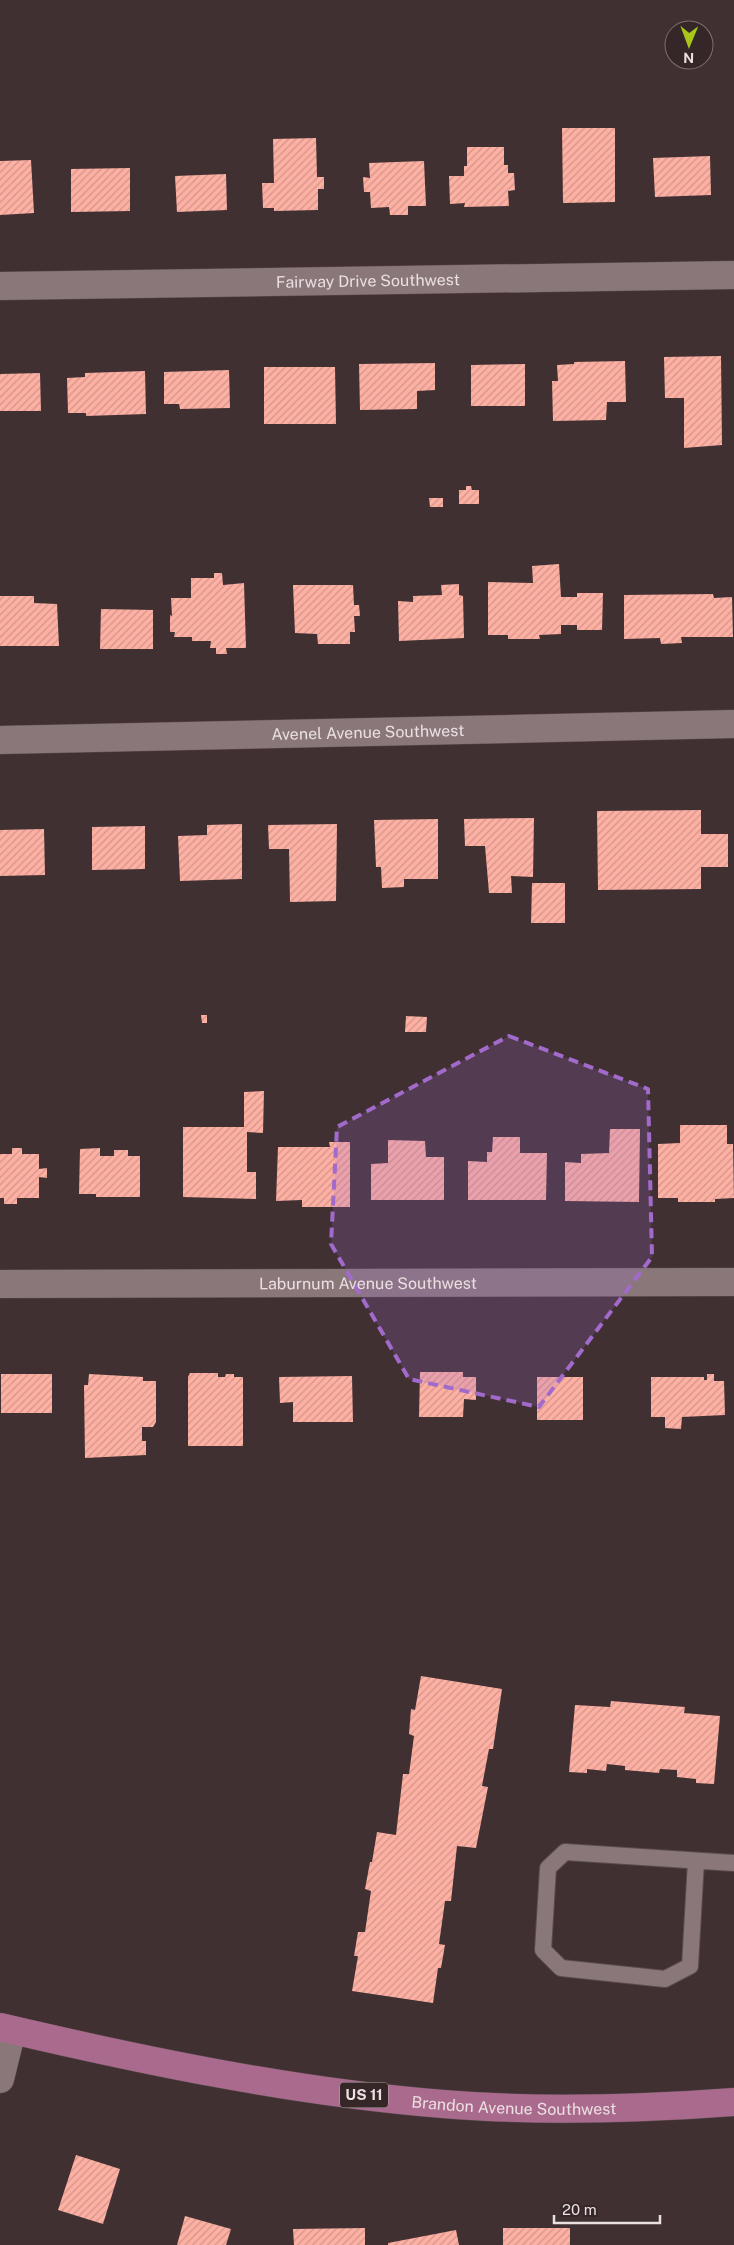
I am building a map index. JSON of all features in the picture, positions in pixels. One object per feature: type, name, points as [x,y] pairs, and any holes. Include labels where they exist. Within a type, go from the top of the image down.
[{"type":"main road","name":"Brandon Avenue Southwest","points":[[6,2029],[241,2078],[444,2104],[558,2109],[734,2102]]},
{"type":"street","name":"Fairway Drive Southwest","points":[[0,286],[734,275]]},
{"type":"street","name":"Avenel Avenue Southwest","points":[[0,740],[734,724]]},
{"type":"street","name":"Laburnum Avenue Southwest","points":[[0,1284],[734,1282]]},
{"type":"street","points":[[0,2079],[6,2029]]},
{"type":"lane","points":[[696,1861],[690,1966],[665,1979],[561,1968],[543,1950],[548,1868],[564,1852],[734,1863]]},
{"type":"highlighted area","points":[[509,1036],[648,1089],[652,1257],[539,1407],[409,1379],[331,1244],[337,1127]]},
{"type":"building","points":[[562,128],[615,128],[615,202],[563,203]]},
{"type":"building","points":[[316,138],[317,177],[324,177],[324,189],[318,189],[318,210],[274,211],[274,208],[263,208],[262,183],[274,183],[273,139]]},
{"type":"building","points":[[467,147],[504,147],[504,165],[508,165],[508,173],[514,173],[515,190],[508,191],[509,206],[464,207],[465,203],[450,204],[449,176],[464,176],[464,166],[467,166]]},
{"type":"building","points":[[710,156],[711,195],[655,197],[653,158]]},
{"type":"building","points":[[31,160],[34,213],[0,215],[0,161]]},
{"type":"building","points":[[424,161],[426,206],[408,206],[408,215],[390,215],[389,207],[371,208],[370,192],[364,192],[363,177],[370,178],[369,163]]},
{"type":"building","points":[[130,168],[130,211],[71,212],[71,169]]},
{"type":"building","points":[[226,174],[227,210],[177,212],[175,176]]},
{"type":"building","points":[[721,356],[722,445],[684,448],[684,398],[665,398],[664,357]]},
{"type":"building","points":[[625,361],[626,402],[607,402],[606,420],[553,421],[552,381],[558,381],[557,365],[574,364],[574,362]]},
{"type":"building","points":[[435,363],[435,390],[417,391],[417,409],[360,410],[359,364]]},
{"type":"building","points":[[525,364],[525,406],[471,406],[471,365]]},
{"type":"building","points":[[264,367],[335,367],[336,424],[264,424]]},
{"type":"building","points":[[229,370],[230,408],[180,409],[179,404],[164,404],[164,372]]},
{"type":"building","points":[[145,371],[146,414],[86,416],[86,413],[68,413],[67,378],[85,377],[85,373]]},
{"type":"building","points":[[40,373],[41,411],[0,411],[0,374]]},
{"type":"building","points":[[466,486],[471,486],[472,490],[479,490],[479,504],[459,504],[459,490],[466,490]]},
{"type":"building","points":[[429,498],[443,498],[443,507],[430,507]]},
{"type":"building","points":[[559,564],[561,597],[577,597],[577,593],[603,593],[602,630],[577,630],[577,625],[561,625],[561,634],[539,635],[540,639],[508,639],[508,635],[488,635],[488,582],[533,583],[532,566]]},
{"type":"building","points":[[214,573],[222,573],[223,585],[244,583],[246,648],[226,648],[227,654],[216,654],[216,648],[210,648],[211,641],[192,641],[192,637],[174,637],[175,632],[170,632],[170,615],[172,616],[171,598],[191,598],[191,578],[214,578]]},
{"type":"building","points":[[459,584],[459,595],[463,596],[464,638],[399,641],[398,601],[413,602],[413,596],[442,595],[441,585]]},
{"type":"building","points":[[293,585],[353,585],[354,605],[359,605],[360,616],[354,616],[355,632],[350,632],[350,644],[318,644],[317,634],[295,633]]},
{"type":"building","points":[[713,594],[714,598],[732,597],[733,637],[681,637],[682,643],[661,644],[660,638],[624,639],[624,595]]},
{"type":"building","points":[[0,596],[34,596],[34,603],[57,604],[59,646],[0,646]]},
{"type":"building","points":[[101,609],[153,610],[153,649],[100,649]]},
{"type":"building","points":[[701,810],[701,834],[728,834],[728,867],[701,867],[701,889],[598,890],[597,811]]},
{"type":"building","points":[[534,818],[533,877],[511,876],[512,893],[489,893],[485,846],[465,846],[464,819]]},
{"type":"building","points":[[438,819],[438,879],[404,879],[404,887],[382,888],[381,867],[376,867],[374,820]]},
{"type":"building","points":[[242,824],[242,879],[180,881],[178,836],[207,835],[207,825]]},
{"type":"building","points":[[337,824],[336,901],[290,902],[289,849],[269,849],[268,825]]},
{"type":"building","points":[[145,826],[145,869],[92,870],[92,827]]},
{"type":"building","points":[[44,829],[45,875],[0,876],[0,830]]},
{"type":"building","points":[[532,883],[565,883],[565,923],[531,923]]},
{"type":"building","points":[[201,1015],[207,1015],[207,1023],[202,1023]]},
{"type":"building","points":[[406,1016],[427,1017],[426,1032],[405,1032]]},
{"type":"building","points":[[264,1091],[263,1133],[247,1132],[247,1172],[256,1172],[256,1199],[183,1197],[183,1127],[244,1127],[244,1092]]},
{"type":"building","points":[[680,1125],[727,1125],[727,1144],[733,1144],[734,1198],[715,1199],[715,1202],[678,1202],[678,1198],[658,1198],[658,1144],[680,1143]]},
{"type":"building","points":[[610,1129],[640,1129],[639,1202],[565,1201],[565,1162],[581,1163],[581,1154],[609,1153]]},
{"type":"building","points":[[493,1137],[520,1137],[520,1153],[547,1153],[546,1200],[468,1200],[468,1161],[487,1162],[487,1152],[492,1152]]},
{"type":"building","points":[[388,1140],[425,1141],[426,1157],[444,1157],[444,1200],[371,1200],[371,1164],[388,1163]]},
{"type":"building","points":[[329,1142],[350,1142],[350,1207],[302,1207],[302,1200],[276,1201],[278,1147],[330,1147]]},
{"type":"building","points":[[12,1148],[22,1148],[22,1154],[39,1154],[39,1169],[47,1168],[47,1178],[39,1177],[39,1198],[17,1198],[17,1204],[4,1204],[4,1198],[0,1198],[0,1154],[12,1154]]},
{"type":"building","points":[[100,1148],[100,1156],[114,1156],[114,1150],[128,1150],[128,1156],[140,1156],[140,1197],[96,1197],[96,1194],[79,1194],[80,1149]]},
{"type":"building","points":[[420,1372],[463,1372],[463,1377],[476,1377],[476,1400],[464,1399],[463,1417],[419,1417]]},
{"type":"building","points":[[190,1373],[218,1373],[218,1377],[234,1374],[234,1377],[243,1377],[243,1446],[188,1446],[188,1377]]},
{"type":"building","points":[[1,1374],[52,1374],[52,1413],[1,1413]]},
{"type":"building","points":[[89,1374],[143,1377],[143,1381],[156,1381],[156,1422],[153,1427],[142,1427],[142,1441],[146,1441],[146,1455],[85,1458],[84,1385],[88,1385]]},
{"type":"building","points":[[707,1374],[714,1374],[714,1381],[724,1381],[725,1415],[682,1417],[681,1429],[665,1428],[665,1417],[651,1417],[651,1377],[704,1377],[704,1380],[707,1380]]},
{"type":"building","points":[[352,1376],[353,1422],[293,1422],[293,1402],[280,1403],[279,1377]]},
{"type":"building","points":[[537,1377],[583,1377],[583,1420],[537,1420]]},
{"type":"building","points":[[421,1676],[502,1689],[493,1749],[489,1749],[482,1786],[488,1787],[476,1848],[457,1846],[451,1901],[445,1901],[439,1944],[445,1945],[441,1968],[438,1968],[433,2003],[352,1991],[358,1956],[354,1956],[358,1932],[365,1932],[371,1891],[365,1889],[370,1862],[372,1862],[377,1832],[396,1835],[403,1774],[409,1774],[414,1736],[409,1734],[411,1709],[415,1710]]},
{"type":"building","points":[[611,1701],[685,1707],[684,1713],[720,1716],[714,1784],[696,1783],[696,1779],[677,1777],[677,1770],[660,1769],[659,1773],[625,1770],[625,1766],[607,1764],[606,1771],[587,1769],[587,1773],[569,1772],[575,1705],[610,1707]]},
{"type":"building","points":[[76,2155],[120,2169],[103,2224],[58,2210]]},
{"type":"building","points":[[185,2216],[231,2229],[226,2245],[177,2245]]},
{"type":"building","points":[[365,2228],[365,2245],[294,2245],[293,2229]]},
{"type":"building","points":[[503,2228],[570,2228],[570,2245],[503,2245]]},
{"type":"building","points":[[456,2230],[459,2245],[388,2245],[388,2243]]}]
